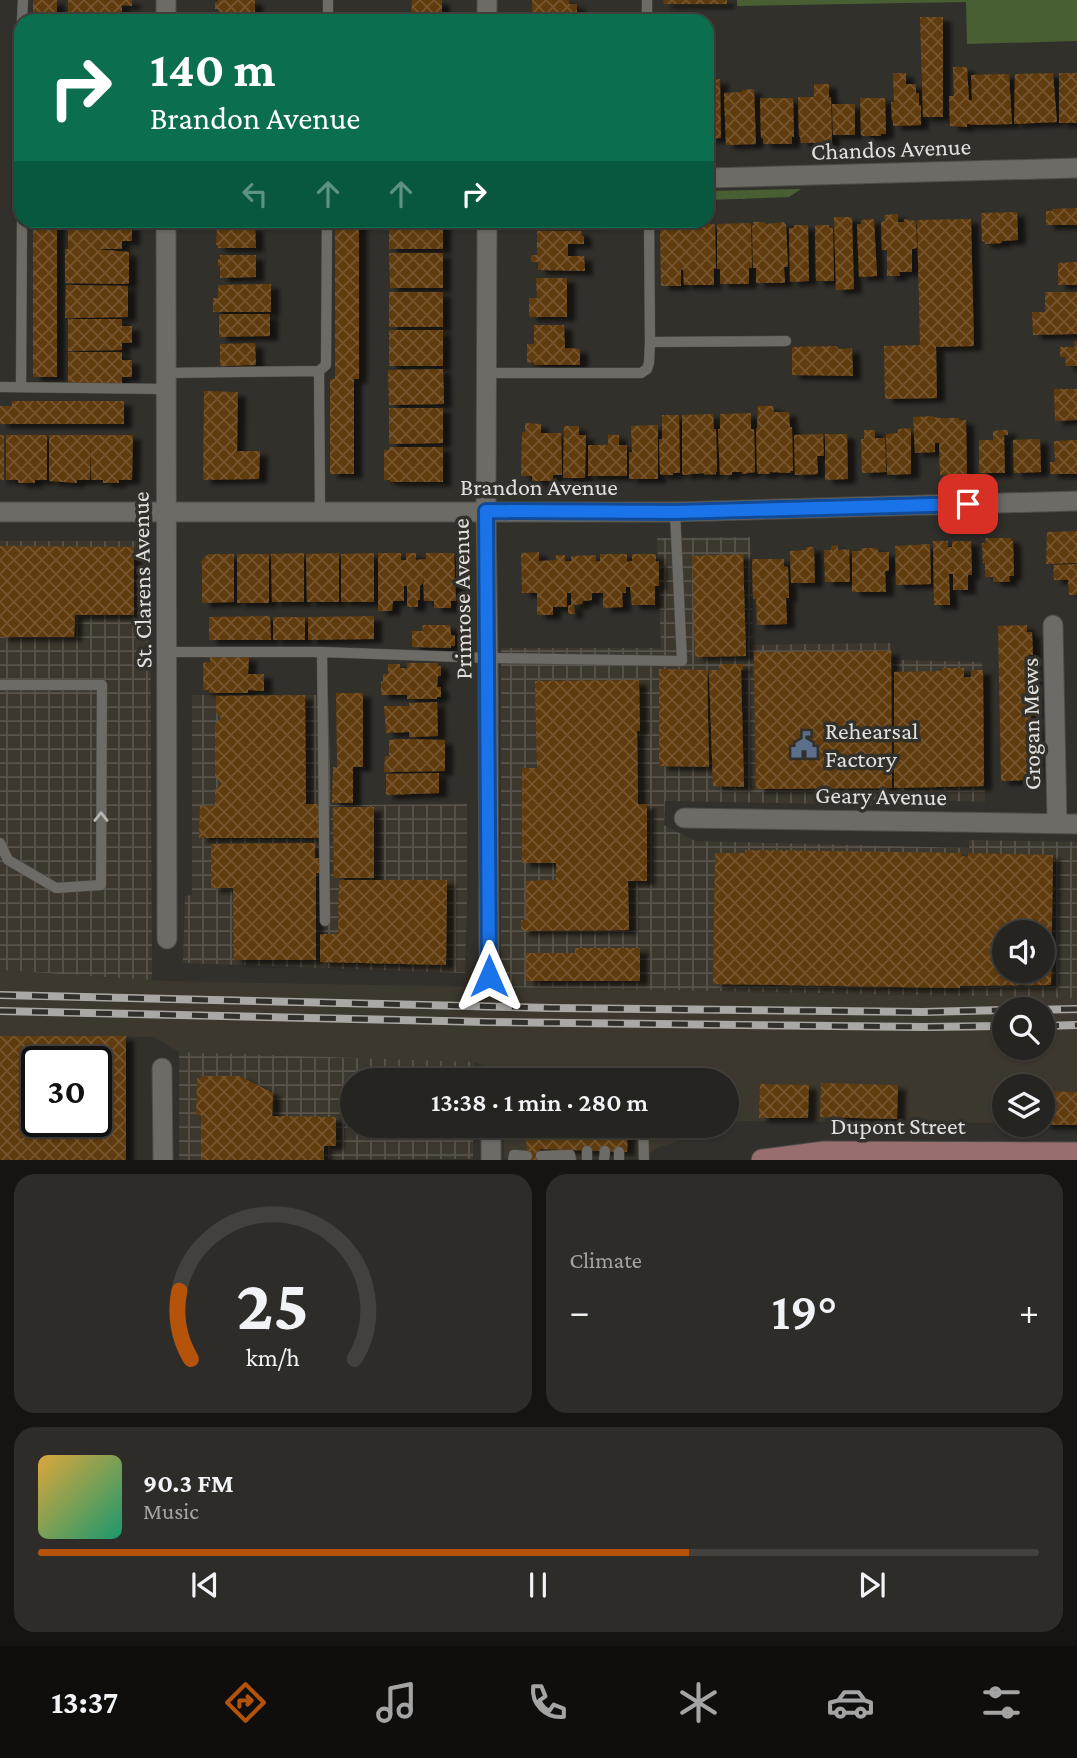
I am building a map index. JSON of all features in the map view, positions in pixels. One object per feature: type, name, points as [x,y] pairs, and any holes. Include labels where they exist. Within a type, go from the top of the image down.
[{"type":"main road","name":"Dupont Street","points":[[762,1160],[824,1152],[1070,1155]]},
{"type":"street","name":"Chandos Avenue","points":[[714,178],[1077,168]]},
{"type":"street","name":"St. Clarens Avenue","points":[[166,228],[167,939]]},
{"type":"street","name":"Primrose Avenue","points":[[487,228],[489,976]]},
{"type":"street","name":"Brandon Avenue","points":[[0,512],[675,512],[1077,501]]},
{"type":"street","name":"Grogan Mews","points":[[1054,625],[1057,823]]},
{"type":"street","name":"Geary Avenue","points":[[684,818],[1077,824]]},
{"type":"street","points":[[162,1068],[163,1160]]},
{"type":"street","points":[[491,1138],[491,1160]]},
{"type":"lane","points":[[21,387],[22,228]]},
{"type":"lane","points":[[320,511],[320,372],[326,365],[327,228]]},
{"type":"lane","points":[[486,373],[641,373],[647,369],[650,342],[649,228]]},
{"type":"lane","points":[[650,342],[786,341]]},
{"type":"lane","points":[[0,387],[320,372]]},
{"type":"lane","points":[[167,652],[322,652],[681,661],[675,512]]},
{"type":"lane","points":[[322,652],[325,921]]},
{"type":"lane","points":[[0,685],[102,685],[101,885],[56,888],[8,860],[0,843]]},
{"type":"lane","points":[[643,1138],[644,1160]]},
{"type":"lane","points":[[544,1153],[567,1155]]},
{"type":"lane","points":[[513,1160],[514,1155],[527,1156]]},
{"type":"shaded area","points":[[750,537],[753,645],[890,643],[893,660],[982,662],[985,802],[894,799],[893,805],[665,801],[664,825],[695,841],[969,848],[969,840],[1077,842],[1077,998],[501,987],[501,648],[661,648],[657,538]]},
{"type":"shaded area","points":[[0,541],[150,543],[152,980],[0,970]]},
{"type":"shaded area","points":[[192,695],[328,695],[331,805],[467,804],[465,973],[183,963],[185,896],[192,895]]},
{"type":"shaded area","points":[[0,970],[165,981],[1023,997],[992,997],[992,1060],[1055,1060],[1055,998],[1077,998],[1077,1125],[1055,1124],[1055,1074],[992,1074],[992,1123],[739,1122],[739,1068],[490,1068],[474,1062],[179,1052],[154,1037],[0,1036]]},
{"type":"shaded area","points":[[179,1052],[474,1062],[474,1068],[340,1068],[340,1138],[473,1138],[473,1159],[179,1160]]},
{"type":"shaded area","points":[[504,1138],[688,1138],[657,1148],[643,1159],[504,1159]]},
{"type":"green space","points":[[737,0],[1077,0],[1077,41],[967,44],[966,2],[737,6]]},
{"type":"green space","points":[[801,189],[789,197],[714,200],[714,191]]},
{"type":"building","points":[[33,0],[57,0],[57,14],[33,14]]},
{"type":"building","points":[[68,0],[132,0],[132,6],[122,5],[122,12],[68,12]]},
{"type":"building","points":[[255,0],[255,12],[219,12],[215,9],[215,2]]},
{"type":"building","points":[[412,0],[442,0],[442,14],[411,14]]},
{"type":"building","points":[[532,0],[569,0],[569,4],[577,4],[577,14],[532,14]]},
{"type":"building","points":[[663,0],[727,0],[727,4],[664,4]]},
{"type":"building","points":[[920,17],[943,17],[943,117],[923,117]]},
{"type":"building","points":[[953,67],[967,67],[969,100],[972,100],[971,75],[1009,74],[1012,124],[950,126],[949,96],[954,96]]},
{"type":"building","points":[[893,73],[906,73],[906,84],[916,84],[921,105],[921,125],[893,126]]},
{"type":"building","points":[[1053,73],[1057,122],[1014,124],[1015,74]]},
{"type":"building","points":[[1059,73],[1077,73],[1077,123],[1059,123]]},
{"type":"building","points":[[714,79],[720,79],[721,138],[714,138]]},
{"type":"building","points":[[814,84],[829,84],[832,143],[801,143],[799,137],[798,97],[814,97]]},
{"type":"building","points":[[754,89],[756,144],[726,145],[724,93]]},
{"type":"building","points":[[760,98],[793,98],[792,144],[763,144]]},
{"type":"building","points":[[860,98],[885,98],[886,134],[861,135]]},
{"type":"building","points":[[832,104],[855,104],[855,135],[833,135]]},
{"type":"building","points":[[1077,208],[1077,225],[1046,225],[1046,211]]},
{"type":"building","points":[[1017,212],[1018,240],[985,244],[982,241],[981,213]]},
{"type":"building","points":[[898,214],[898,222],[904,222],[904,219],[916,221],[917,248],[912,249],[912,272],[887,276],[887,250],[882,250],[881,222],[885,221],[884,215]]},
{"type":"building","points":[[834,217],[852,217],[854,289],[836,290]]},
{"type":"building","points":[[874,219],[877,276],[859,277],[857,224],[861,224],[861,220]]},
{"type":"building","points":[[971,219],[974,346],[936,347],[937,398],[885,399],[884,346],[920,345],[917,220]]},
{"type":"building","points":[[753,222],[786,224],[788,267],[784,267],[785,283],[756,283],[756,268],[753,268]]},
{"type":"building","points":[[749,223],[752,268],[749,268],[749,284],[720,284],[720,269],[717,269],[717,224]]},
{"type":"building","points":[[715,225],[714,285],[684,285],[683,269],[681,286],[661,286],[660,228],[714,228]]},
{"type":"building","points":[[794,225],[808,225],[809,281],[790,282],[789,228],[794,228]]},
{"type":"building","points":[[815,225],[829,225],[829,228],[833,228],[834,281],[816,281]]},
{"type":"building","points":[[33,228],[57,228],[57,377],[33,377]]},
{"type":"building","points":[[68,228],[132,228],[132,241],[122,241],[122,249],[94,249],[129,252],[129,283],[65,283],[65,249],[68,249]]},
{"type":"building","points":[[217,228],[255,228],[256,248],[218,248]]},
{"type":"building","points":[[335,228],[359,228],[359,379],[354,379],[354,474],[330,474],[330,379],[335,379]]},
{"type":"building","points":[[389,228],[443,228],[443,249],[389,249]]},
{"type":"building","points":[[537,231],[581,231],[584,244],[568,244],[568,256],[584,256],[585,271],[538,270],[538,262],[531,262],[531,255],[537,255]]},
{"type":"building","points":[[389,253],[443,253],[443,288],[390,288]]},
{"type":"building","points":[[220,255],[256,255],[256,277],[220,278]]},
{"type":"building","points":[[1077,262],[1077,285],[1058,285],[1058,263]]},
{"type":"building","points":[[536,278],[567,278],[567,317],[529,317],[529,298],[537,298]]},
{"type":"building","points":[[271,284],[271,312],[213,312],[213,298],[218,298],[219,285]]},
{"type":"building","points":[[66,285],[128,286],[128,317],[65,318]]},
{"type":"building","points":[[389,292],[443,292],[443,327],[389,327]]},
{"type":"building","points":[[1045,292],[1077,292],[1077,334],[1033,335],[1032,312],[1045,312]]},
{"type":"building","points":[[219,314],[270,314],[270,336],[219,337]]},
{"type":"building","points":[[68,319],[122,319],[122,326],[132,326],[132,343],[122,343],[122,350],[68,351]]},
{"type":"building","points":[[534,325],[564,325],[565,348],[580,349],[580,365],[527,363],[527,344],[534,344]]},
{"type":"building","points":[[389,330],[443,330],[443,366],[389,366]]},
{"type":"building","points":[[1074,341],[1077,341],[1077,366],[1066,366],[1065,357],[1060,357],[1060,347],[1075,347]]},
{"type":"building","points":[[255,343],[256,365],[220,366],[220,344]]},
{"type":"building","points":[[836,346],[839,349],[852,348],[853,376],[792,375],[792,347]]},
{"type":"building","points":[[68,352],[122,352],[122,360],[132,360],[132,377],[122,377],[122,384],[68,385]]},
{"type":"building","points":[[443,369],[444,404],[389,405],[388,370]]},
{"type":"building","points":[[1054,389],[1077,389],[1077,420],[1055,421]]},
{"type":"building","points":[[204,391],[238,392],[237,451],[260,451],[259,479],[203,480]]},
{"type":"building","points":[[12,401],[124,401],[124,424],[0,424],[0,406],[12,406]]},
{"type":"building","points":[[758,406],[773,406],[774,412],[789,412],[792,427],[791,473],[757,472]]},
{"type":"building","points":[[389,408],[443,408],[443,443],[389,444]]},
{"type":"building","points":[[751,413],[755,472],[720,475],[720,414]]},
{"type":"building","points":[[713,414],[717,472],[683,475],[682,415]]},
{"type":"building","points":[[662,415],[679,415],[680,473],[673,475],[660,474],[659,439],[662,439]]},
{"type":"building","points":[[933,416],[966,420],[967,474],[940,475],[939,443],[935,443],[935,452],[915,453],[913,417]]},
{"type":"building","points":[[525,423],[541,424],[541,433],[561,433],[562,475],[553,475],[553,481],[532,481],[532,476],[521,476],[522,432],[525,432]]},
{"type":"building","points":[[658,425],[658,479],[629,479],[631,426]]},
{"type":"building","points":[[564,426],[579,426],[579,435],[586,435],[585,478],[563,478]]},
{"type":"building","points":[[911,428],[911,474],[887,475],[886,434]]},
{"type":"building","points":[[864,430],[875,430],[875,438],[885,438],[886,472],[862,473],[861,439],[864,439]]},
{"type":"building","points":[[1008,430],[1008,435],[1004,435],[1005,473],[979,473],[979,440],[993,440],[993,431]]},
{"type":"building","points":[[823,434],[824,456],[817,456],[818,474],[795,475],[794,435]]},
{"type":"building","points":[[825,434],[847,434],[848,479],[825,480]]},
{"type":"building","points":[[0,435],[4,435],[4,480],[0,480]]},
{"type":"building","points":[[6,435],[47,435],[47,480],[18,483],[18,480],[6,480]]},
{"type":"building","points":[[49,435],[133,435],[132,480],[103,483],[103,480],[91,480],[90,442],[90,480],[77,480],[77,483],[49,481]]},
{"type":"building","points":[[608,435],[619,435],[619,445],[627,445],[627,476],[588,476],[588,445],[608,445]]},
{"type":"building","points":[[1040,439],[1041,472],[1014,473],[1013,440]]},
{"type":"building","points":[[1077,440],[1077,474],[1050,474],[1050,462],[1055,462],[1054,441]]},
{"type":"building","points":[[389,447],[443,447],[443,482],[384,480],[384,450],[389,450]]},
{"type":"building","points":[[1077,531],[1077,563],[1046,564],[1047,532]]},
{"type":"building","points":[[985,538],[1011,538],[1013,541],[1014,576],[1009,576],[1010,582],[993,582],[993,577],[985,577],[982,543],[986,543]]},
{"type":"building","points":[[933,541],[948,541],[948,547],[952,547],[952,541],[971,541],[972,575],[968,575],[968,590],[953,590],[953,574],[949,574],[950,605],[934,605]]},
{"type":"building","points":[[930,544],[931,584],[896,585],[895,546]]},
{"type":"building","points":[[838,545],[838,550],[849,549],[850,582],[825,582],[824,550],[831,550],[831,546]]},
{"type":"building","points":[[0,546],[134,547],[134,615],[75,615],[74,637],[0,637]]},
{"type":"building","points":[[806,547],[813,547],[814,550],[815,583],[791,583],[790,551],[806,550]]},
{"type":"building","points":[[861,548],[876,548],[879,552],[889,552],[889,571],[885,571],[886,592],[852,592],[852,551],[861,551]]},
{"type":"building","points":[[539,552],[539,561],[556,560],[556,555],[565,555],[565,561],[571,561],[571,556],[596,555],[596,561],[600,561],[600,554],[627,554],[627,562],[632,561],[632,554],[656,554],[656,562],[659,561],[659,586],[655,586],[655,605],[632,605],[630,587],[626,587],[626,593],[622,593],[623,607],[603,608],[603,593],[592,593],[592,600],[574,605],[575,614],[568,614],[571,593],[567,593],[567,607],[553,607],[553,615],[537,615],[537,593],[522,593],[521,553]]},
{"type":"building","points":[[304,553],[304,602],[272,602],[271,554]]},
{"type":"building","points":[[339,553],[339,602],[307,602],[306,554]]},
{"type":"building","points":[[374,553],[374,602],[341,602],[341,554]]},
{"type":"building","points":[[378,553],[401,553],[401,560],[406,560],[406,553],[416,553],[416,560],[426,559],[426,553],[454,553],[456,601],[451,601],[451,608],[434,608],[434,601],[424,601],[423,569],[418,607],[407,607],[407,586],[404,586],[404,601],[393,601],[392,611],[378,611]]},
{"type":"building","points":[[208,554],[234,554],[234,602],[202,603],[200,562]]},
{"type":"building","points":[[237,554],[269,554],[269,603],[237,603]]},
{"type":"building","points":[[743,554],[746,656],[695,657],[692,556]]},
{"type":"building","points":[[752,559],[784,559],[784,566],[788,567],[787,624],[757,625]]},
{"type":"building","points":[[1077,564],[1077,595],[1069,595],[1068,580],[1054,580],[1053,565]]},
{"type":"building","points":[[270,616],[271,640],[209,640],[209,617]]},
{"type":"building","points":[[374,616],[374,639],[308,640],[308,617]]},
{"type":"building","points":[[273,617],[305,617],[305,640],[273,640]]},
{"type":"building","points":[[422,625],[450,625],[451,635],[455,636],[455,646],[412,647],[412,631],[423,631]]},
{"type":"building","points":[[1027,625],[1027,632],[1032,632],[1033,655],[1029,655],[1029,660],[1033,659],[1034,685],[1029,685],[1029,691],[1034,691],[1034,716],[1031,716],[1031,721],[1035,721],[1036,747],[1032,747],[1032,751],[1035,751],[1036,778],[1001,781],[998,626]]},
{"type":"building","points":[[891,651],[892,788],[756,789],[754,652]]},
{"type":"building","points":[[210,656],[249,657],[248,674],[264,674],[264,691],[209,693],[209,690],[203,690],[203,663],[210,662]]},
{"type":"building","points":[[407,663],[438,663],[438,666],[441,666],[437,687],[441,687],[441,697],[407,699],[407,695],[381,695],[381,681],[383,682],[383,674],[388,674],[388,664],[400,664],[400,668],[407,668]]},
{"type":"building","points":[[719,664],[743,664],[744,787],[713,786],[709,670],[719,670]]},
{"type":"building","points":[[942,668],[964,668],[964,677],[971,677],[971,670],[983,670],[984,786],[894,788],[894,672],[942,671]]},
{"type":"building","points":[[659,669],[707,670],[709,767],[659,766]]},
{"type":"building","points":[[639,680],[638,804],[647,804],[647,881],[628,881],[629,930],[521,931],[521,920],[526,920],[526,881],[556,880],[556,863],[522,863],[522,768],[537,768],[535,681]]},
{"type":"building","points":[[336,693],[363,693],[363,767],[353,767],[353,803],[332,803],[333,767],[337,767]]},
{"type":"building","points":[[305,695],[306,804],[321,804],[321,838],[199,838],[200,806],[215,805],[215,790],[221,783],[215,777],[215,724],[221,718],[216,712],[216,696]]},
{"type":"building","points":[[437,702],[438,736],[409,737],[409,732],[386,733],[384,706]]},
{"type":"building","points":[[389,740],[445,740],[445,771],[384,772],[385,756],[389,756]]},
{"type":"building","points":[[439,773],[439,793],[386,795],[386,774]]},
{"type":"building","points":[[333,807],[374,807],[374,878],[334,878]]},
{"type":"building","points":[[315,843],[315,858],[321,858],[321,873],[316,873],[316,960],[234,960],[233,888],[211,888],[211,844]]},
{"type":"building","points":[[745,850],[961,853],[961,856],[968,857],[968,853],[1053,855],[1052,920],[992,920],[992,983],[1051,985],[960,988],[713,984],[715,853],[745,853]]},
{"type":"building","points":[[339,880],[447,880],[446,965],[320,962],[320,934],[338,934]]},
{"type":"building","points":[[575,948],[640,948],[640,981],[526,981],[526,953],[575,953]]},
{"type":"building","points":[[0,1036],[126,1036],[126,1160],[0,1160]]},
{"type":"building","points":[[239,1076],[273,1093],[272,1116],[336,1117],[336,1146],[324,1146],[324,1160],[201,1160],[201,1115],[196,1115],[197,1078]]},
{"type":"building","points":[[821,1083],[898,1085],[897,1119],[820,1117]]},
{"type":"building","points":[[760,1084],[809,1085],[808,1118],[759,1118]]},
{"type":"building","points":[[1055,1091],[1077,1092],[1077,1125],[1055,1125]]},
{"type":"building","points":[[526,1138],[628,1138],[627,1152],[540,1149],[541,1160],[527,1160]]},
{"type":"railway","points":[[0,995],[551,1008],[992,1010]]},
{"type":"railway","points":[[1055,1009],[1077,1009]]},
{"type":"railway","points":[[0,1011],[488,1022],[992,1026]]},
{"type":"railway","points":[[1055,1026],[1077,1025]]},
{"type":"place","name":"Rehearsal Factory","points":[[804,745]]},
{"type":"route","points":[[489,976],[486,511],[675,512],[968,504]]}]
